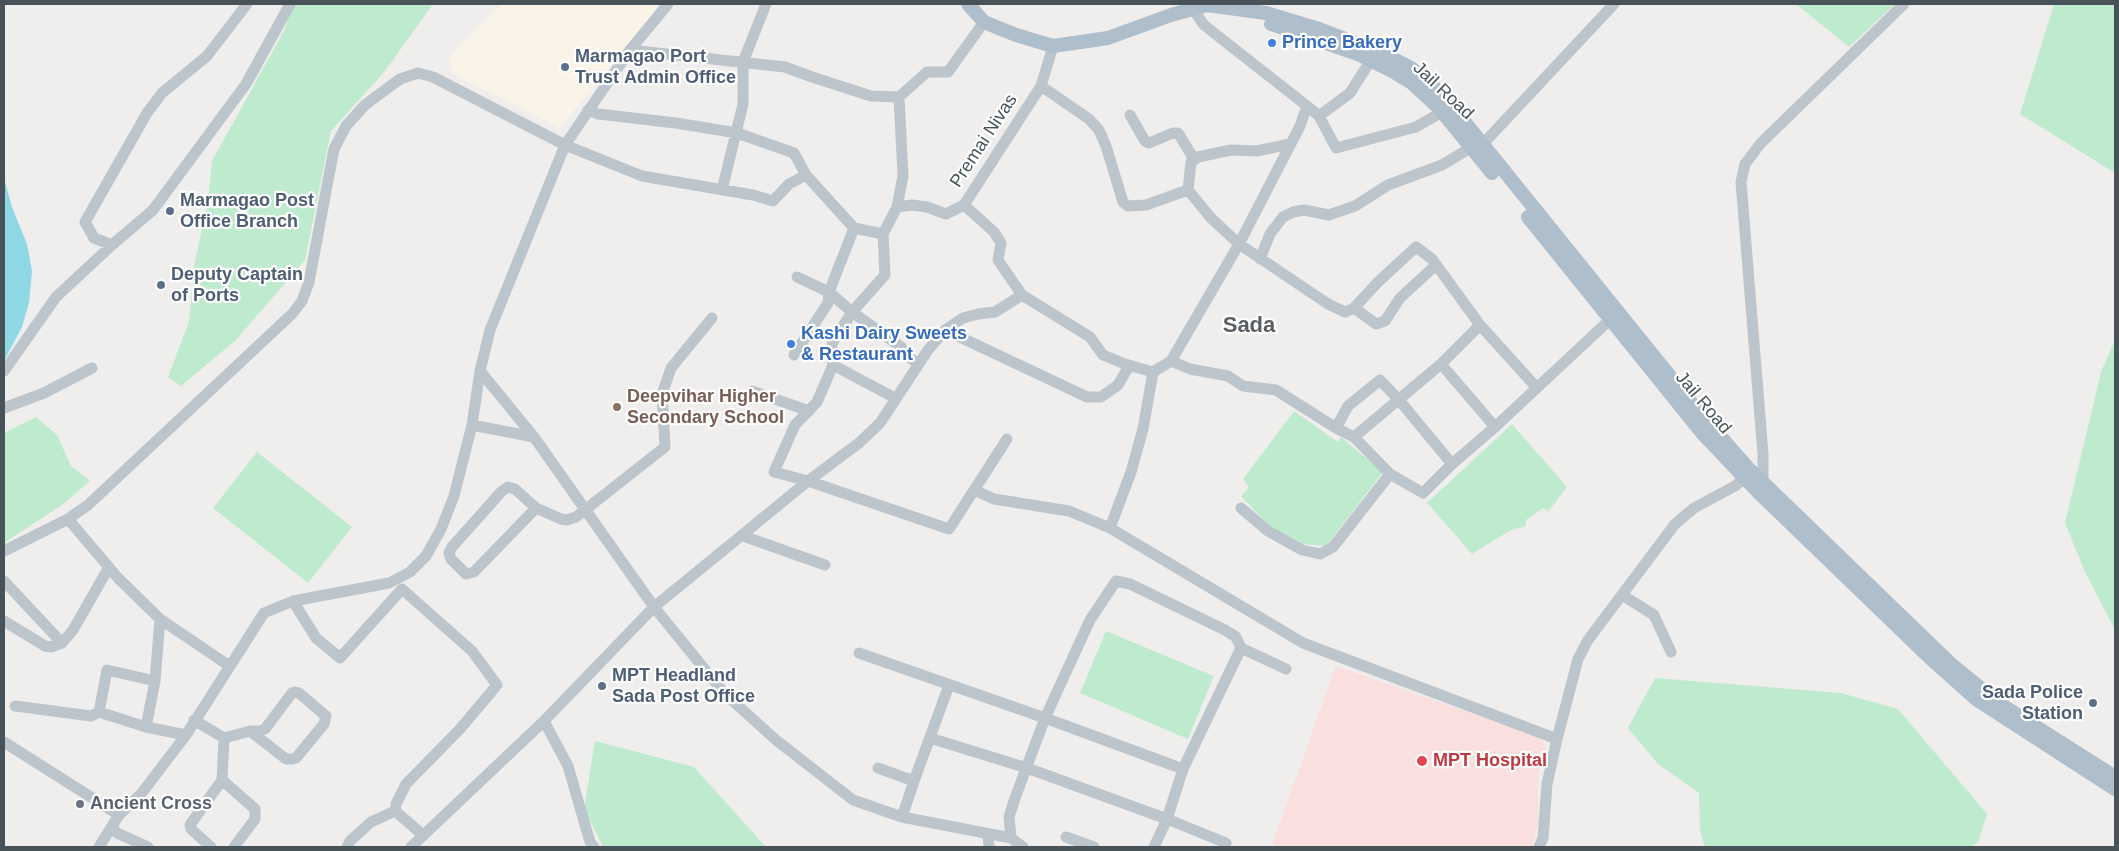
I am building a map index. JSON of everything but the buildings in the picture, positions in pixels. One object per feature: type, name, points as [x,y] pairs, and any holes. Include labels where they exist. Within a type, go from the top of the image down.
[{"type":"main road","points":[[968,4],[984,22],[1016,35],[1053,46],[1108,38],[1192,8],[1207,5],[1229,6]]},
{"type":"main road","name":"Jail Road","points":[[1229,6],[1236,13],[1262,20],[1371,60],[1394,72],[1412,83],[1477,146]]},
{"type":"main road","name":"Jail Road","points":[[1229,6],[1266,13],[1320,29],[1396,60],[1411,68],[1435,88],[1477,146],[1614,316],[1703,434],[1748,475],[1904,634],[1970,694],[1997,714],[2115,789]]},
{"type":"main road","name":"Jail Road","points":[[1760,488],[1952,665],[2000,704],[2115,777]]},
{"type":"street","points":[[112,245],[94,238],[85,222],[147,113],[162,92],[207,56],[247,4]]},
{"type":"street","points":[[4,371],[56,297],[153,210],[170,189],[246,84],[290,4]]},
{"type":"street","points":[[99,847],[119,815],[141,794],[186,735],[228,665],[264,613],[271,608],[293,602],[389,583],[410,572],[426,556],[441,530],[454,496],[472,425],[480,371],[490,330],[565,145],[630,50],[668,4]]},
{"type":"street","points":[[722,190],[743,104],[743,62],[766,4]]},
{"type":"street","points":[[1229,6],[1247,4]]},
{"type":"street","points":[[1260,259],[1270,234],[1283,217],[1293,212],[1304,210],[1329,215],[1355,206],[1388,186],[1442,165],[1477,146],[1614,4]]},
{"type":"street","points":[[1760,488],[1763,454],[1741,182],[1745,164],[1761,143],[1904,4]]},
{"type":"street","points":[[1192,8],[1204,25],[1319,116],[1336,148],[1416,127],[1442,112]]},
{"type":"street","points":[[630,50],[785,67],[812,78],[871,96],[898,96],[927,72],[948,72],[984,22]]},
{"type":"street","name":"Premai Nivas","points":[[1022,295],[998,260],[1001,243],[994,232],[964,205],[1041,86],[1053,46]]},
{"type":"street","points":[[1319,116],[1350,93],[1371,60]]},
{"type":"street","points":[[4,551],[68,519],[88,505],[292,314],[302,301],[310,282],[334,149],[346,126],[365,105],[400,79],[418,73],[433,77],[565,145],[642,176],[753,195],[773,201],[789,184],[806,175]]},
{"type":"street","points":[[1041,86],[1089,118],[1099,130],[1106,146],[1123,202],[1128,206],[1146,205],[1188,190]]},
{"type":"street","points":[[898,96],[903,176],[897,208],[883,234],[885,275],[852,312],[833,342],[830,350],[833,365],[817,402],[795,425],[774,472],[808,481],[949,529],[1007,439]]},
{"type":"street","points":[[411,847],[544,721],[654,608],[808,481],[858,443],[880,423],[918,364],[945,330],[962,318],[996,312],[1022,295],[1090,337],[1103,355],[1129,366],[1153,372],[1171,361],[1239,244],[1290,144],[1307,106]]},
{"type":"street","points":[[588,110],[598,114],[676,123],[737,133],[794,153],[806,175],[854,228],[883,234]]},
{"type":"street","points":[[1130,116],[1145,141],[1149,143],[1173,133],[1178,133],[1194,159]]},
{"type":"street","points":[[1290,144],[1257,150],[1231,150],[1194,159],[1191,162],[1188,190],[1211,218],[1239,244],[1328,304],[1345,312],[1354,308],[1377,283],[1416,247],[1432,259],[1480,325],[1537,388]]},
{"type":"street","points":[[897,208],[912,205],[927,207],[946,214],[964,205]]},
{"type":"street","points":[[794,355],[828,303],[829,292],[854,228]]},
{"type":"street","points":[[1354,308],[1376,324],[1385,321],[1400,298],[1436,265]]},
{"type":"street","points":[[797,277],[829,292],[852,312],[901,348],[905,354],[918,364]]},
{"type":"street","points":[[1171,361],[1190,369],[1228,376],[1243,386],[1276,390],[1336,428],[1354,437],[1390,474],[1423,492],[1614,316]]},
{"type":"street","points":[[536,508],[474,572],[466,574],[451,559],[452,547],[502,491],[508,487],[515,489],[536,508],[567,520],[576,517],[586,510],[665,446],[662,394],[671,368],[712,318]]},
{"type":"street","points":[[1354,437],[1441,364],[1480,325]]},
{"type":"street","points":[[945,330],[1087,397],[1101,397],[1118,385],[1129,366]]},
{"type":"street","points":[[1441,364],[1495,427]]},
{"type":"street","points":[[833,365],[895,398]]},
{"type":"street","points":[[4,408],[44,393],[92,368]]},
{"type":"street","points":[[480,371],[534,437],[654,608],[724,693],[776,740],[853,800],[902,817],[1011,838],[1023,847]]},
{"type":"street","points":[[1110,528],[1131,472],[1141,437],[1153,372]]},
{"type":"street","points":[[1336,428],[1348,406],[1380,380],[1452,464]]},
{"type":"street","points":[[752,391],[809,410]]},
{"type":"street","points":[[472,425],[534,437]]},
{"type":"street","points":[[1241,508],[1268,531],[1302,550],[1320,554],[1333,547],[1390,474]]},
{"type":"street","points":[[1539,847],[1543,838],[1547,784],[1557,739],[1578,659],[1588,640],[1675,524],[1694,508],[1728,490],[1748,475]]},
{"type":"street","points":[[974,490],[994,499],[1069,511],[1110,528],[1303,644],[1557,739]]},
{"type":"street","points":[[68,519],[109,568],[160,619],[228,665]]},
{"type":"street","points":[[743,536],[825,566]]},
{"type":"street","points":[[4,621],[44,646],[51,647],[62,643],[73,630],[109,568]]},
{"type":"street","points":[[1011,838],[1009,817],[1014,798],[1045,718],[1090,620],[1116,580],[1130,584],[1225,630],[1236,637],[1241,648],[1286,669]]},
{"type":"street","points":[[4,581],[62,643]]},
{"type":"street","points":[[293,602],[316,638],[340,658],[402,589],[472,651],[497,685],[460,729],[406,784],[396,804],[395,811]]},
{"type":"street","points":[[1622,595],[1654,615],[1671,652]]},
{"type":"street","points":[[146,727],[155,681],[160,619]]},
{"type":"street","points":[[1154,847],[1167,819],[1183,769],[1241,648]]},
{"type":"street","points":[[859,653],[1183,769]]},
{"type":"street","points":[[99,712],[108,670],[155,681]]},
{"type":"street","points":[[902,817],[949,685]]},
{"type":"street","points":[[194,720],[224,738],[250,732],[265,729],[292,693],[295,692],[299,693],[326,716],[324,724],[296,758],[292,759],[286,759],[250,732]]},
{"type":"street","points":[[15,706],[91,716],[99,712],[146,727],[186,735]]},
{"type":"street","points":[[544,721],[568,766],[590,842],[594,847]]},
{"type":"street","points":[[211,847],[191,829],[190,825],[222,780],[224,738]]},
{"type":"street","points":[[930,738],[1027,768],[1167,819],[1226,844],[1224,847]]},
{"type":"street","points":[[4,742],[119,815]]},
{"type":"street","points":[[878,768],[914,781]]},
{"type":"street","points":[[222,780],[252,805],[256,814],[234,847]]},
{"type":"street","points":[[395,811],[423,835]]},
{"type":"street","points":[[347,847],[350,841],[371,822],[395,811]]},
{"type":"street","points":[[112,828],[117,833],[148,847]]},
{"type":"street","points":[[988,834],[988,847]]},
{"type":"street","points":[[1066,837],[1094,847]]},
{"type":"shaded area","points":[[501,4],[660,4],[560,128],[454,74],[449,63],[453,52]]},
{"type":"shaded area","name":"MPT Hospital","points":[[1336,666],[1539,737],[1546,747],[1538,776],[1538,823],[1532,847],[1276,847],[1272,845]]},
{"type":"green space","points":[[293,4],[433,4],[385,71],[331,131],[305,260],[235,341],[181,386],[168,377],[189,322],[194,266],[208,202],[212,161],[285,29]]},
{"type":"green space","points":[[1796,4],[1895,4],[1849,47]]},
{"type":"green space","points":[[2054,4],[2115,4],[2115,173],[2020,114]]},
{"type":"green space","points":[[2115,340],[2115,630],[2085,572],[2065,523],[2101,372]]},
{"type":"green space","points":[[1294,411],[1338,442],[1341,437],[1383,472],[1326,546],[1300,544],[1272,529],[1241,496],[1249,487],[1243,479]]},
{"type":"green space","points":[[36,417],[57,435],[71,466],[90,481],[62,505],[4,543],[4,433]]},
{"type":"green space","points":[[1512,424],[1567,487],[1548,512],[1543,508],[1526,520],[1526,526],[1509,531],[1472,554],[1427,503]]},
{"type":"green space","points":[[257,452],[352,527],[308,583],[213,508]]},
{"type":"green space","points":[[1106,631],[1214,676],[1188,739],[1080,693]]},
{"type":"green space","points":[[1655,678],[1841,693],[1898,709],[1987,814],[1978,842],[1972,847],[1705,847],[1700,830],[1699,793],[1658,764],[1628,728]]},
{"type":"green space","points":[[595,741],[694,767],[766,847],[603,847],[584,809]]},
{"type":"water","points":[[4,178],[12,207],[27,244],[32,271],[29,303],[22,327],[4,361]]},
{"type":"place","name":"Prince Bakery","points":[[1272,43]]},
{"type":"place","name":"Marmagao Port Trust Admin Office","points":[[565,67]]},
{"type":"place","name":"Marmagao Post Office Branch","points":[[170,211]]},
{"type":"place","name":"Deputy Captain of Ports","points":[[161,285]]},
{"type":"place","name":"Kashi Dairy Sweets & Restaurant","points":[[791,344]]},
{"type":"place","name":"Deepvihar Higher Secondary School","points":[[617,407]]},
{"type":"place","name":"MPT Headland Sada Post Office","points":[[602,686]]},
{"type":"place","name":"Sada Police Station","points":[[2093,703]]},
{"type":"place","name":"MPT Hospital","points":[[1422,761]]},
{"type":"place","name":"Ancient Cross","points":[[80,804]]},
{"type":"district","name":"Sada","points":[[1249,326]]}]
